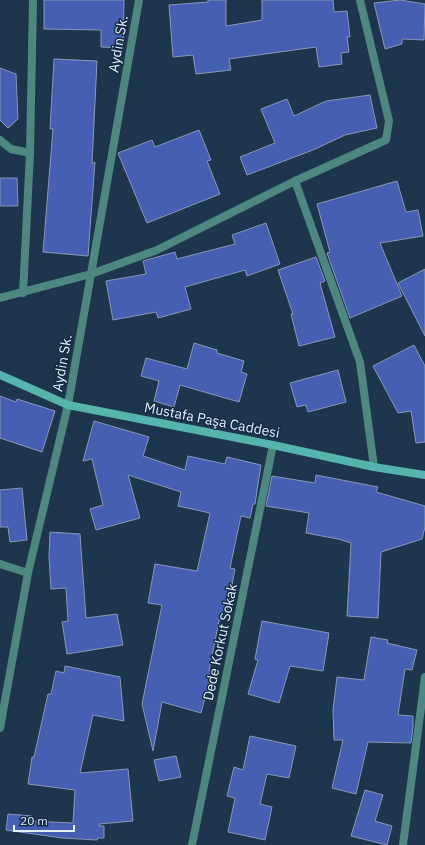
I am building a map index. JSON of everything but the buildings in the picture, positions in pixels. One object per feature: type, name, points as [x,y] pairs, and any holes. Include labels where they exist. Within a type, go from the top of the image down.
[{"type":"street","points":[[23,293],[30,153],[33,0]]},
{"type":"street","name":"Aydin Sk.","points":[[0,728],[28,573],[68,405],[139,0]]},
{"type":"street","points":[[0,298],[91,274],[157,250],[296,181],[386,140],[389,121],[360,0]]},
{"type":"street","points":[[0,140],[11,149],[30,153]]},
{"type":"street","points":[[296,181],[360,362],[374,467]]},
{"type":"street","name":"Mustafa Paşa Caddesi","points":[[0,375],[68,405],[425,476]]},
{"type":"street","name":"Dede Korkut Sokak","points":[[192,845],[273,445]]},
{"type":"street","points":[[0,564],[28,573]]},
{"type":"street","points":[[402,845],[425,676]]}]
